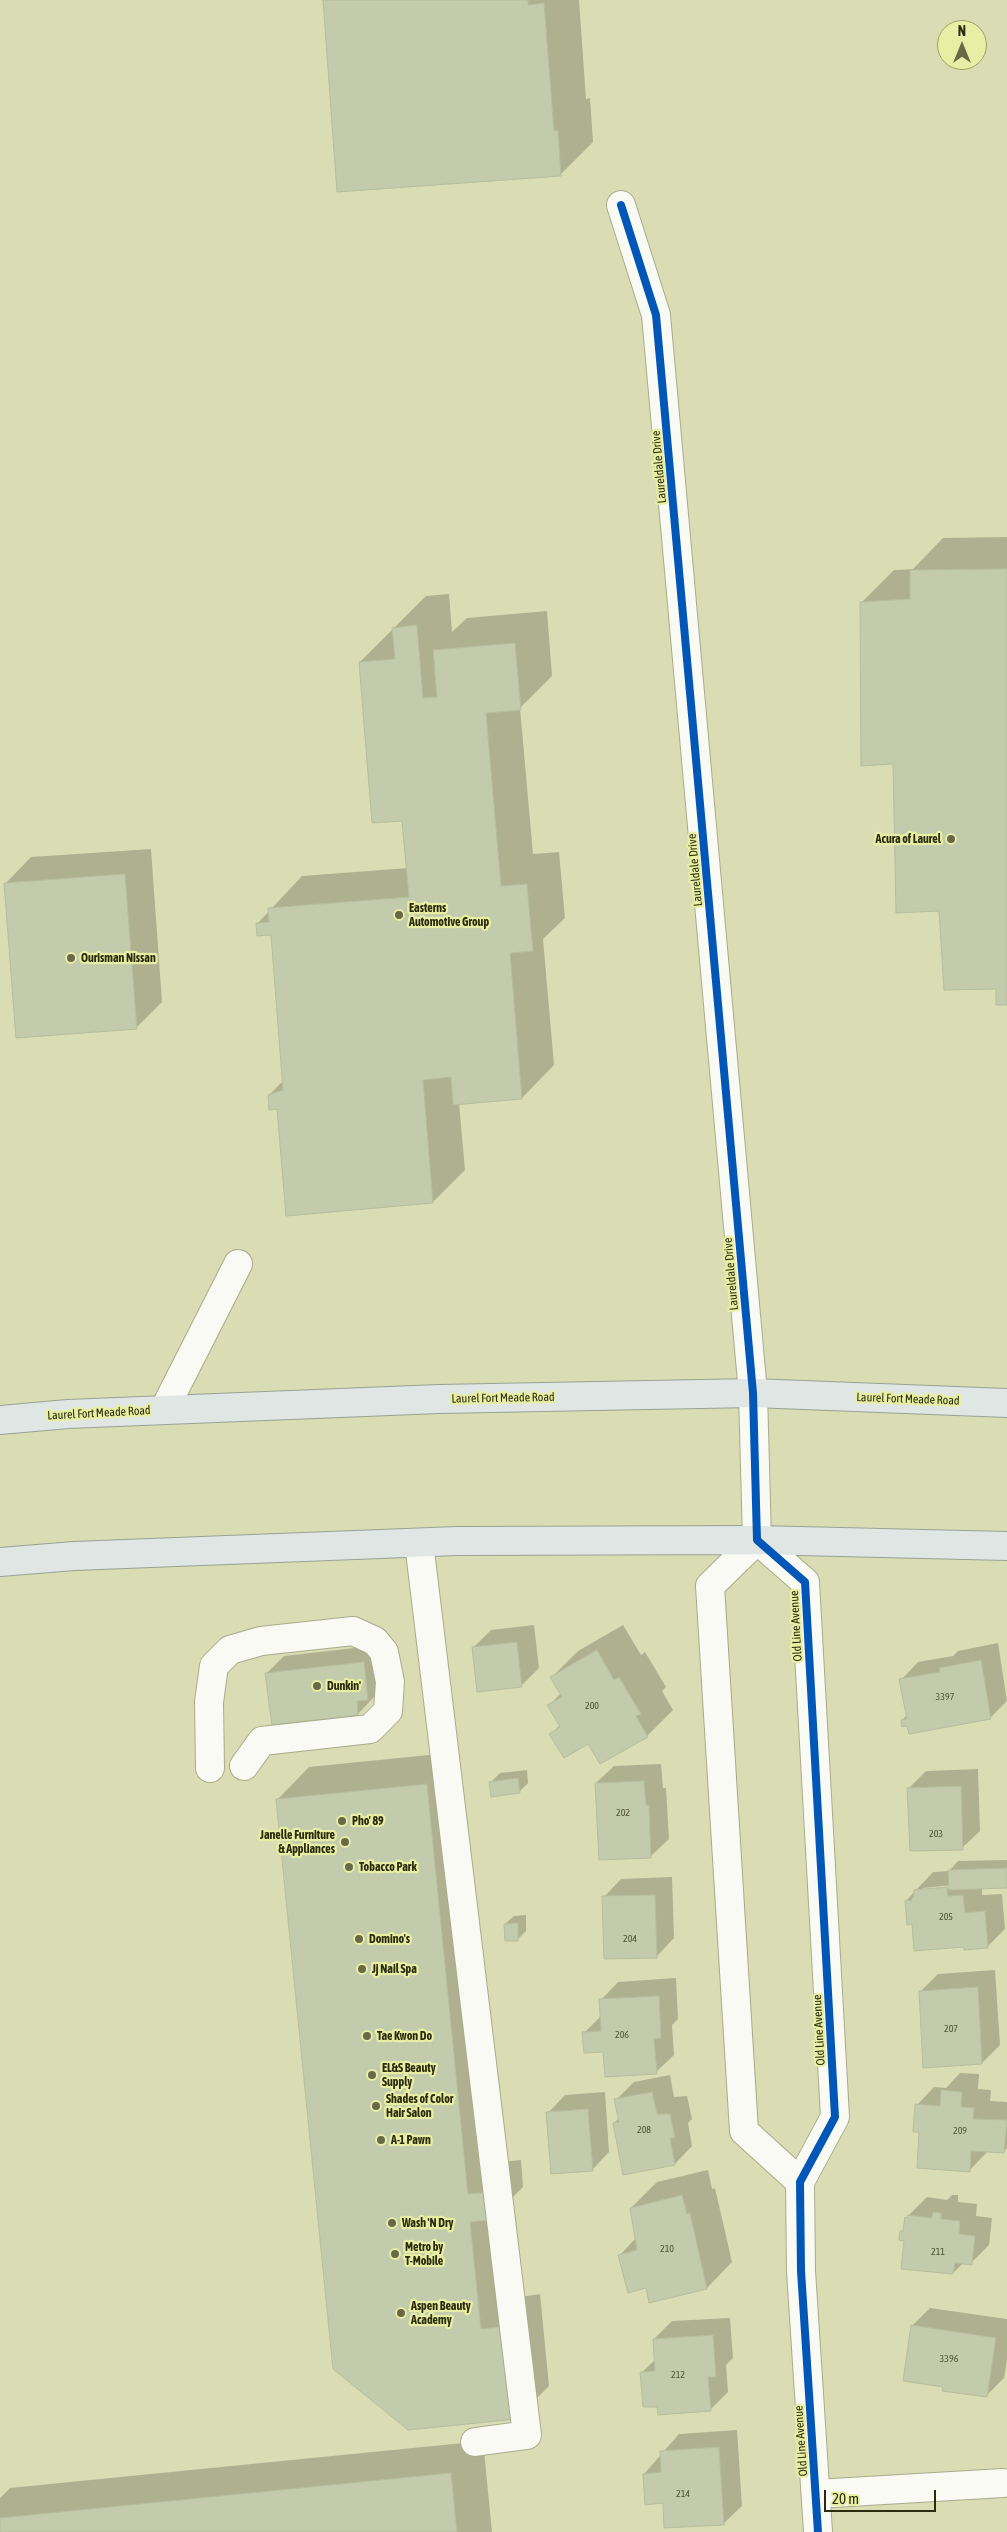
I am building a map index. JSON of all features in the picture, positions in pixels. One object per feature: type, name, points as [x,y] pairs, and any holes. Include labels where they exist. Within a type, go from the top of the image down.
[{"type":"main road","name":"Laurel Fort Meade Road","points":[[0,1420],[164,1410],[439,1399],[753,1393],[1007,1403]]},
{"type":"main road","points":[[0,1562],[74,1556],[420,1543],[757,1540],[1007,1546]]},
{"type":"street","name":"Laureldale Drive","points":[[621,205],[656,315],[753,1393],[757,1540]]},
{"type":"street","points":[[164,1410],[238,1264]]},
{"type":"street","points":[[757,1540],[710,1586],[744,2131],[800,2182]]},
{"type":"street","name":"Old Line Avenue","points":[[757,1540],[804,1582],[835,2117],[800,2182],[801,2271],[818,2532]]},
{"type":"street","points":[[420,1543],[527,2436],[475,2442]]},
{"type":"street","points":[[210,1768],[209,1702],[214,1666],[230,1650],[261,1641],[353,1631],[375,1641],[384,1652],[390,1682],[388,1711],[370,1729],[262,1741],[244,1766]]},
{"type":"street","points":[[816,2494],[1003,2483]]},
{"type":"building","points":[[323,0],[528,0],[528,5],[544,3],[554,131],[558,130],[561,176],[337,192]]},
{"type":"building","name":"Acura of Laurel","points":[[1007,569],[1007,1005],[996,1005],[996,989],[944,990],[939,911],[896,913],[893,764],[861,766],[860,602],[910,599],[910,570]]},
{"type":"building","name":"Easterns Automotive Group","points":[[417,625],[423,698],[437,697],[433,650],[515,643],[521,710],[486,713],[501,886],[527,884],[533,951],[510,953],[522,1099],[453,1105],[451,1077],[423,1080],[433,1203],[286,1216],[277,1109],[269,1110],[268,1095],[283,1090],[271,935],[257,936],[256,923],[269,922],[268,908],[409,897],[402,821],[372,823],[359,662],[395,659],[392,628]]},
{"type":"building","name":"Ourisman Nissan","points":[[125,874],[137,1029],[16,1038],[4,883]]},
{"type":"building","points":[[517,1642],[522,1687],[477,1692],[472,1647]]},
{"type":"building","points":[[597,1650],[614,1680],[619,1677],[641,1714],[636,1716],[648,1737],[600,1764],[588,1744],[564,1758],[549,1734],[560,1727],[547,1705],[562,1697],[550,1677]]},
{"type":"building","points":[[981,1660],[991,1719],[909,1734],[907,1726],[902,1727],[901,1720],[907,1719],[899,1679],[940,1672],[939,1668]]},
{"type":"building","name":"Dunkin'","points":[[364,1662],[368,1700],[357,1701],[358,1715],[272,1725],[265,1673]]},
{"type":"building","points":[[518,1778],[520,1793],[491,1797],[489,1782]]},
{"type":"building","points":[[644,1781],[646,1805],[649,1805],[651,1858],[599,1860],[595,1783]]},
{"type":"building","points":[[427,1784],[468,2194],[489,2192],[491,2220],[470,2222],[481,2329],[508,2326],[517,2419],[408,2430],[333,2369],[276,1799]]},
{"type":"building","points":[[961,1786],[963,1850],[910,1851],[907,1788]]},
{"type":"building","points":[[1007,1868],[1007,1888],[949,1890],[948,1870]]},
{"type":"building","points":[[947,1887],[948,1896],[963,1895],[965,1913],[985,1911],[988,1948],[964,1950],[964,1947],[914,1951],[912,1924],[907,1925],[905,1901],[912,1900],[914,1890]]},
{"type":"building","points":[[655,1895],[657,1958],[604,1959],[602,1896]]},
{"type":"building","points":[[518,1923],[518,1941],[505,1941],[504,1924]]},
{"type":"building","points":[[978,1987],[982,2064],[923,2068],[919,1991]]},
{"type":"building","points":[[659,1996],[661,2038],[654,2039],[657,2074],[605,2077],[603,2052],[584,2053],[582,2032],[601,2031],[599,1999]]},
{"type":"building","points":[[941,2090],[962,2092],[961,2107],[974,2108],[973,2119],[1007,2120],[1004,2153],[971,2151],[970,2172],[917,2168],[919,2132],[913,2132],[915,2104],[940,2106]]},
{"type":"building","points":[[652,2092],[657,2114],[670,2114],[675,2138],[670,2138],[675,2165],[623,2175],[613,2123],[619,2122],[614,2099]]},
{"type":"building","points":[[588,2109],[593,2171],[551,2174],[546,2112]]},
{"type":"building","points":[[682,2195],[687,2214],[690,2213],[707,2289],[649,2303],[646,2288],[628,2293],[618,2255],[637,2250],[630,2208]]},
{"type":"building","points":[[933,2212],[941,2213],[941,2219],[960,2221],[959,2234],[975,2236],[972,2265],[955,2263],[953,2274],[901,2269],[904,2241],[899,2240],[900,2231],[903,2231],[905,2217],[907,2218],[908,2215],[932,2218]]},
{"type":"building","points":[[911,2325],[996,2338],[987,2397],[942,2391],[943,2387],[903,2381]]},
{"type":"building","points":[[713,2335],[716,2377],[708,2377],[711,2411],[658,2415],[657,2407],[643,2407],[640,2372],[655,2371],[653,2339]]},
{"type":"building","points":[[719,2447],[724,2525],[664,2528],[663,2503],[645,2505],[643,2474],[661,2472],[660,2451]]},
{"type":"building","points":[[451,2473],[457,2532],[0,2532],[0,2518]]},
{"type":"cycle path","points":[[621,205],[656,315],[753,1393],[757,1540],[805,1582],[835,2117],[800,2182],[801,2271],[818,2532]]},
{"type":"place","name":"Acura of Laurel","points":[[951,839]]},
{"type":"place","name":"Easterns Automotive Group","points":[[399,915]]},
{"type":"place","name":"Ourisman Nissan","points":[[71,958]]},
{"type":"place","name":"Dunkin'","points":[[317,1686]]},
{"type":"place","name":"Pho' 89","points":[[342,1821]]},
{"type":"place","name":"Janelle Furniture & Appliances","points":[[345,1842]]},
{"type":"place","name":"Tobacco Park","points":[[349,1867]]},
{"type":"place","name":"Domino's","points":[[359,1939]]},
{"type":"place","name":"Jj Nail Spa","points":[[362,1969]]},
{"type":"place","name":"Tae Kwon Do","points":[[367,2036]]},
{"type":"place","name":"EL&S Beauty Supply","points":[[372,2075]]},
{"type":"place","name":"Shades of Color Hair Salon","points":[[376,2106]]},
{"type":"place","name":"A-1 Pawn","points":[[381,2140]]},
{"type":"place","name":"Wash 'N Dry","points":[[392,2223]]},
{"type":"place","name":"Metro by T-Mobile","points":[[395,2254]]},
{"type":"place","name":"Aspen Beauty Academy","points":[[401,2313]]}]
